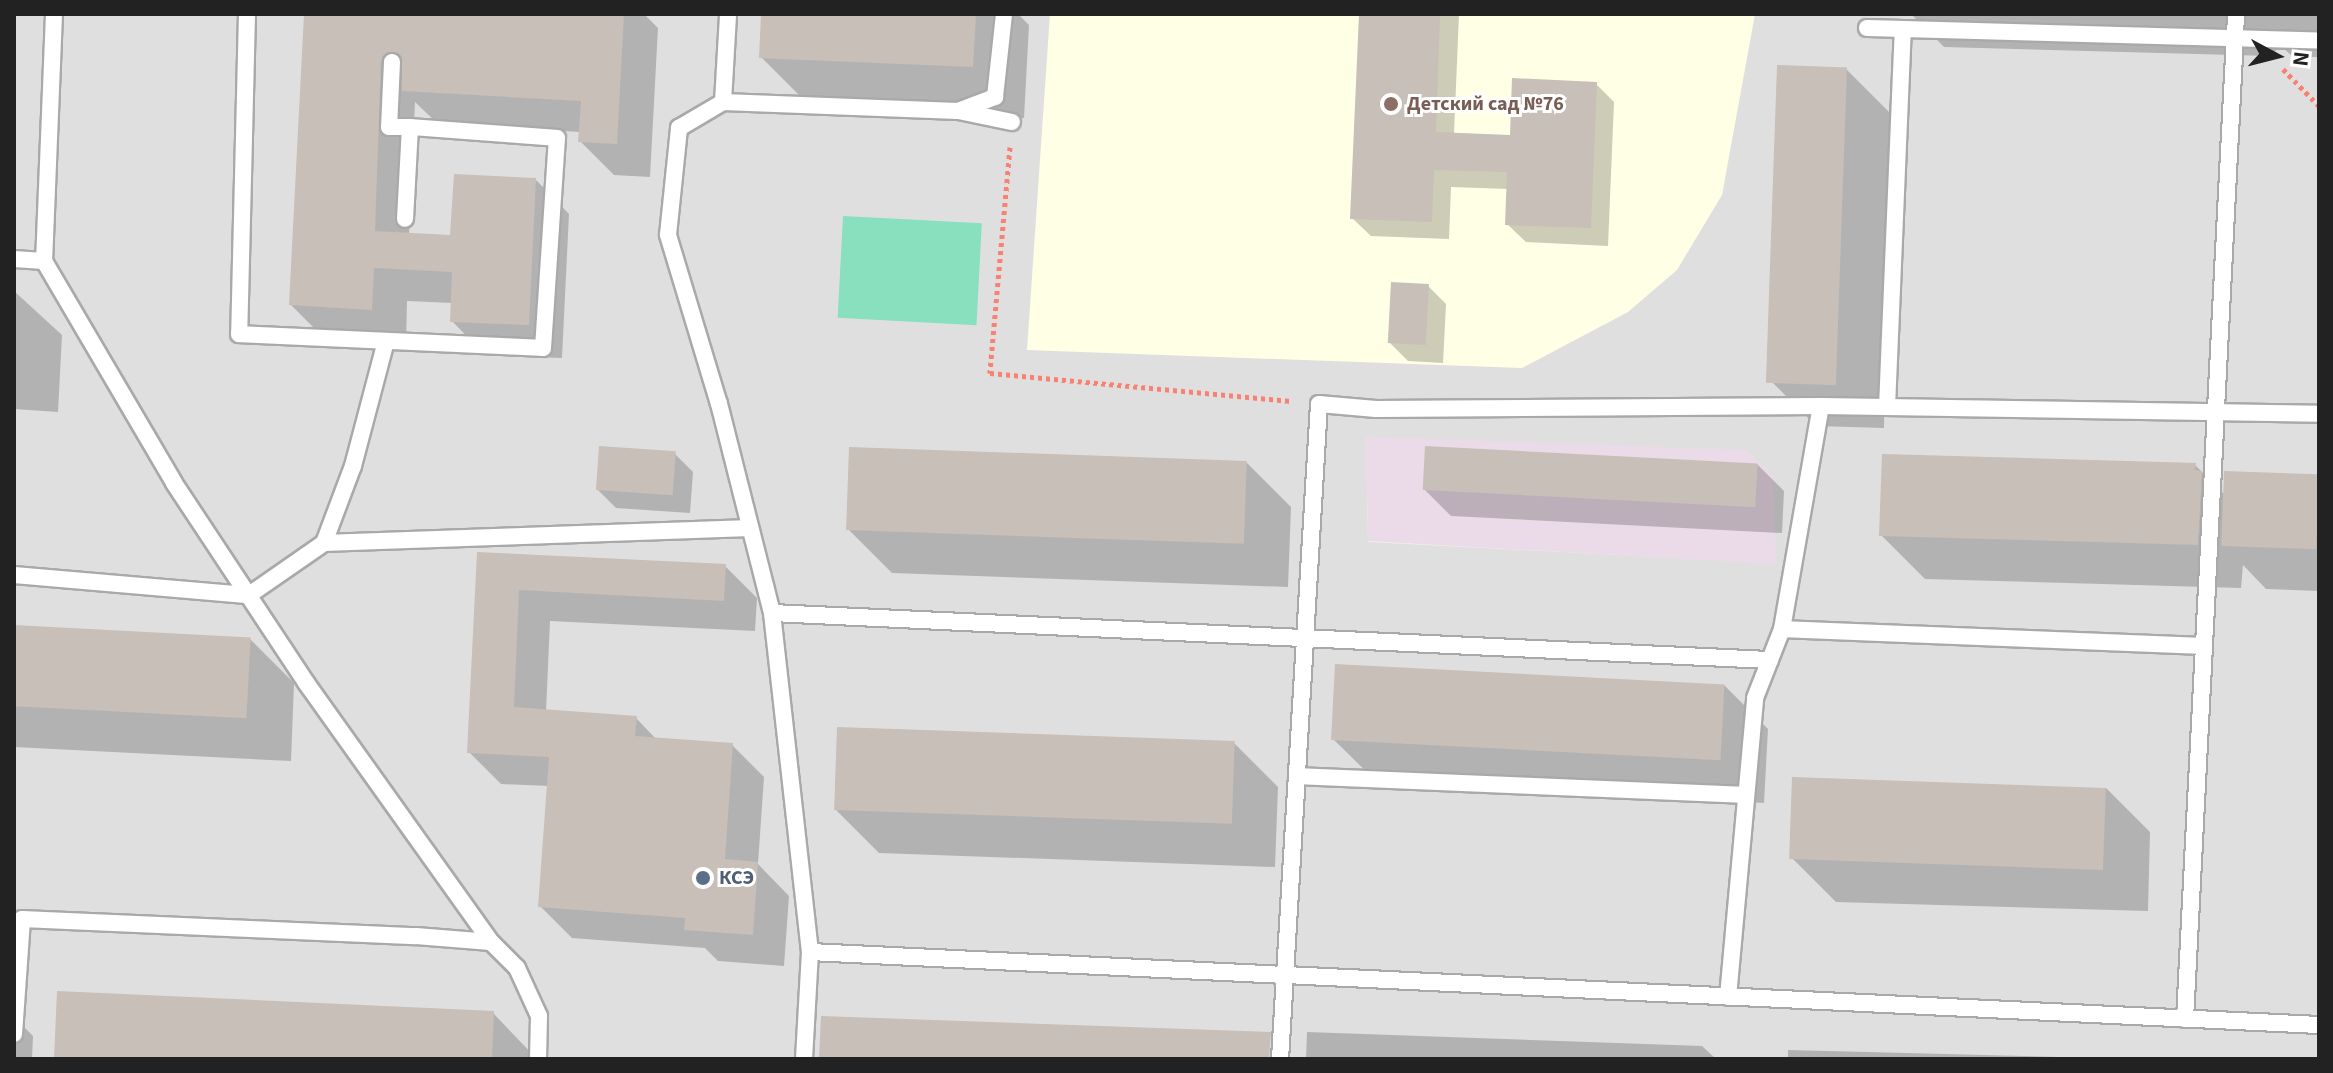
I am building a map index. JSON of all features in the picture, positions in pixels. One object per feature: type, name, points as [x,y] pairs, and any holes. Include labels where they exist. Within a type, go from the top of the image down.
[{"type":"lane","points":[[54,14],[44,261],[174,483],[491,942],[517,968],[539,1016],[538,1059]]},
{"type":"lane","points":[[247,14],[239,334],[543,348],[557,138],[389,127],[392,62]]},
{"type":"lane","points":[[723,102],[728,14]]},
{"type":"lane","points":[[958,111],[995,97],[1004,14]]},
{"type":"lane","points":[[2185,1019],[2236,14]]},
{"type":"lane","points":[[1867,28],[2319,41]]},
{"type":"lane","points":[[1887,407],[1903,29]]},
{"type":"lane","points":[[804,1059],[810,952],[772,613],[668,235],[679,128],[723,102],[958,111],[1012,122]]},
{"type":"lane","points":[[405,219],[410,127]]},
{"type":"lane","points":[[14,259],[44,261]]},
{"type":"lane","points":[[324,543],[353,466],[386,341]]},
{"type":"lane","points":[[1280,1059],[1319,404],[1540,411],[1821,406],[2319,414]]},
{"type":"lane","points":[[1728,997],[1755,698],[1782,629],[1821,406]]},
{"type":"lane","points":[[14,575],[249,595],[324,543],[750,528]]},
{"type":"lane","points":[[772,613],[1770,660]]},
{"type":"lane","points":[[1782,629],[2202,646]]},
{"type":"lane","points":[[1297,776],[1746,795]]},
{"type":"lane","points":[[14,1034],[18,918],[491,942]]},
{"type":"lane","points":[[810,952],[2319,1025]]},
{"type":"path","points":[[2253,39],[2319,106]]},
{"type":"path","points":[[1012,122],[990,373],[1319,404]]},
{"type":"shaded area","points":[[14,14],[2319,14],[2319,1059],[14,1059]],"holes":[[[1366,438],[1776,563],[1368,542]]]},
{"type":"shaded area","name":"Детский сад №76","points":[[1050,14],[1755,14],[1722,195],[1677,270],[1628,312],[1522,368],[1027,350]]},
{"type":"shaded area","points":[[1366,437],[1747,450],[1773,477],[1776,564],[1368,541]]},
{"type":"green space","points":[[843,216],[982,223],[976,325],[838,318]]},
{"type":"building","points":[[304,14],[624,14],[617,144],[578,142],[581,101],[402,91],[401,56],[388,52],[381,61],[375,231],[450,235],[454,174],[536,178],[529,325],[450,322],[452,272],[374,268],[372,310],[289,305]]},
{"type":"building","points":[[761,14],[976,14],[973,67],[759,58]]},
{"type":"building","points":[[1359,14],[1440,14],[1436,132],[1510,135],[1512,78],[1597,82],[1591,228],[1505,225],[1507,172],[1434,170],[1432,222],[1350,219]]},
{"type":"building","points":[[1777,65],[1847,67],[1836,385],[1766,383]]},
{"type":"building","points":[[1391,282],[1429,284],[1426,345],[1388,343]]},
{"type":"building","points":[[599,446],[676,451],[673,495],[596,490]]},
{"type":"building","points":[[1425,446],[1758,463],[1755,507],[1423,490]]},
{"type":"building","points":[[849,447],[1247,461],[1244,544],[846,530]]},
{"type":"building","points":[[1882,454],[2196,463],[2195,470],[2202,471],[2198,545],[1879,536]]},
{"type":"building","points":[[2224,471],[2319,474],[2316,549],[2221,546]]},
{"type":"building","points":[[477,552],[726,564],[724,601],[519,590],[514,707],[637,716],[635,736],[733,743],[725,859],[758,862],[753,935],[684,930],[685,918],[538,907],[549,757],[467,753]]},
{"type":"building","points":[[14,625],[251,637],[246,718],[14,706]]},
{"type":"building","points":[[1335,664],[1724,684],[1720,760],[1331,740]]},
{"type":"building","points":[[837,727],[1235,741],[1232,824],[834,810]]},
{"type":"building","points":[[1792,777],[2106,788],[2103,870],[1789,859]]},
{"type":"building","points":[[57,991],[494,1011],[492,1059],[54,1059]]},
{"type":"building","points":[[821,1016],[1271,1032],[1269,1059],[819,1059]]},
{"type":"place","name":"Детский сад №76","points":[[1391,104]]},
{"type":"place","name":"КСЭ","points":[[703,878]]}]
